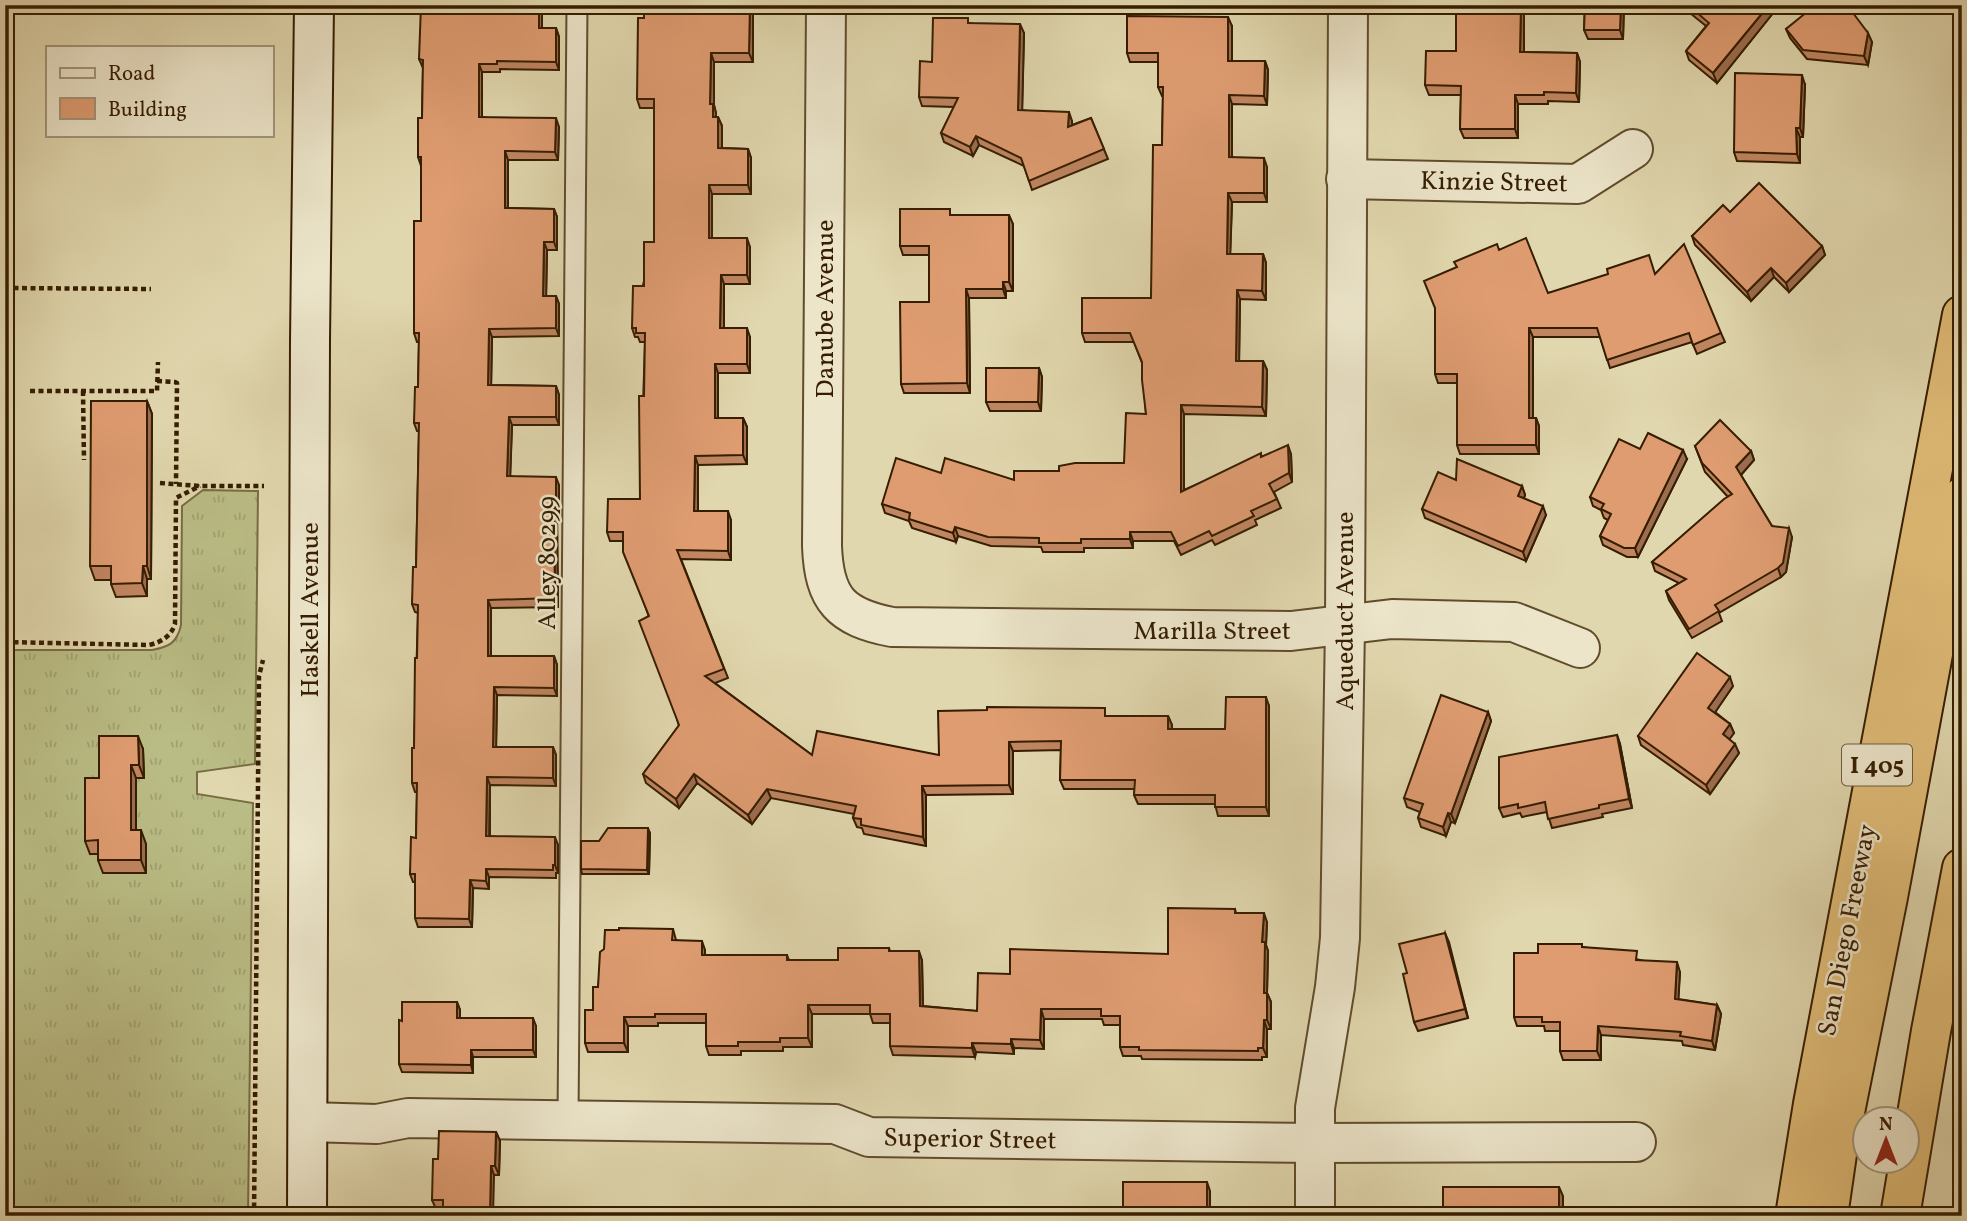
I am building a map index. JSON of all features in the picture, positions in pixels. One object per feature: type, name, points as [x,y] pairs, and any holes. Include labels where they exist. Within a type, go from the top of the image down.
[{"type":"highway","name":"San Diego Freeway","points":[[1795,1216],[1813,1104],[1962,315]]},
{"type":"highway","points":[[1828,1216],[1838,1147],[1888,897],[1962,496]]},
{"type":"highway","points":[[1870,1106],[1962,611]]},
{"type":"highway","points":[[1900,1216],[1962,868]]},
{"type":"highway","points":[[1854,1216],[1860,1176]]},
{"type":"street","name":"Haskell Avenue","points":[[307,1216],[314,5]]},
{"type":"street","name":"Danube Avenue","points":[[826,5],[822,546],[825,576],[842,608]]},
{"type":"street","name":"Aqueduct Avenue","points":[[1315,1216],[1315,1108],[1335,987],[1340,938],[1345,625],[1348,5]]},
{"type":"street","name":"Kinzie Street","points":[[1346,179],[1578,184],[1633,149]]},
{"type":"street","name":"Marilla Street","points":[[842,608],[864,620],[892,626],[1291,631],[1392,619],[1514,622],[1580,648]]},
{"type":"street","name":"Superior Street","points":[[308,1122],[377,1124],[408,1118],[835,1124],[869,1137],[1315,1143],[1636,1142]]},
{"type":"lane","name":"Alley 80299","points":[[568,1120],[577,5]]},
{"type":"path","points":[[5,288],[151,289]]},
{"type":"path","points":[[30,391],[157,391],[158,362]]},
{"type":"path","points":[[157,381],[177,383],[176,484]]},
{"type":"path","points":[[83,391],[84,460]]},
{"type":"path","points":[[160,483],[264,486]]},
{"type":"path","points":[[5,642],[149,645],[159,643],[172,633],[176,624],[176,498],[200,486]]},
{"type":"path","points":[[254,1216],[260,676],[263,660]]},
{"type":"green space","points":[[203,490],[258,491],[255,764],[197,772],[197,794],[253,803],[248,1216],[5,1216],[5,650],[152,650],[171,643],[181,625],[182,506]],"holes":[[[143,749],[136,778],[136,844],[91,854]]]},
{"type":"building","points":[[421,5],[539,5],[539,28],[556,28],[556,62],[497,61],[497,64],[479,64],[479,117],[556,118],[555,152],[505,151],[505,208],[554,209],[554,242],[544,242],[543,296],[556,296],[556,328],[489,329],[488,385],[556,386],[556,417],[509,417],[507,476],[556,477],[555,598],[488,600],[488,656],[554,656],[554,688],[494,687],[493,747],[553,747],[553,778],[487,777],[486,836],[555,837],[555,865],[553,870],[486,869],[486,881],[470,880],[469,919],[415,918],[415,874],[410,874],[411,837],[416,838],[417,783],[412,783],[412,748],[418,605],[412,604],[413,567],[416,567],[419,423],[414,423],[419,333],[414,333],[414,221],[421,221],[418,118],[422,118],[423,60],[419,59]]},
{"type":"building","points":[[644,5],[750,5],[749,53],[711,53],[710,104],[713,104],[713,117],[718,117],[718,148],[748,149],[748,185],[709,185],[709,238],[747,238],[747,275],[721,275],[720,328],[747,328],[747,364],[715,364],[715,418],[743,418],[743,455],[695,456],[694,511],[728,511],[728,551],[677,550],[724,669],[705,676],[812,755],[817,731],[939,755],[938,711],[987,710],[987,707],[1105,708],[1105,716],[1168,716],[1168,729],[1225,729],[1226,697],[1266,697],[1266,807],[1215,807],[1215,795],[1134,795],[1135,780],[1060,780],[1061,741],[1009,742],[1009,785],[922,786],[923,837],[861,825],[861,819],[853,818],[856,806],[767,789],[748,815],[694,774],[676,799],[643,774],[679,725],[639,621],[649,616],[623,552],[623,532],[607,532],[608,499],[640,499],[639,396],[644,396],[645,333],[636,333],[636,328],[632,328],[633,286],[644,286],[644,242],[654,242],[654,99],[637,99],[638,18],[644,18]]},
{"type":"building","points":[[1456,5],[1521,5],[1520,52],[1577,53],[1576,93],[1515,95],[1515,129],[1460,129],[1461,86],[1425,85],[1426,51],[1456,51]]},
{"type":"building","points":[[1585,5],[1621,5],[1620,30],[1584,30]]},
{"type":"building","points":[[1688,5],[1769,5],[1713,73],[1686,51],[1709,23]]},
{"type":"building","points":[[1820,5],[1847,5],[1868,33],[1864,56],[1803,50],[1786,29],[1813,7],[1815,9]]},
{"type":"building","points":[[1127,16],[1228,17],[1228,61],[1265,61],[1264,96],[1229,95],[1229,157],[1264,158],[1264,193],[1228,193],[1227,254],[1263,254],[1262,291],[1237,290],[1236,361],[1263,361],[1262,407],[1181,405],[1181,492],[1261,453],[1261,457],[1288,445],[1289,473],[1269,484],[1277,499],[1251,511],[1254,516],[1212,536],[1209,531],[1178,546],[1171,532],[1130,532],[1130,539],[1081,539],[1081,543],[1039,543],[1039,538],[988,537],[955,527],[953,533],[909,519],[910,513],[882,504],[896,458],[941,473],[945,458],[1014,480],[1014,471],[1059,471],[1059,466],[1075,463],[1124,463],[1126,413],[1146,414],[1142,362],[1130,333],[1082,333],[1082,298],[1151,298],[1153,145],[1162,145],[1163,87],[1158,87],[1158,53],[1127,53]]},
{"type":"building","points":[[933,18],[968,18],[968,23],[1020,24],[1018,110],[1069,112],[1068,127],[1091,118],[1104,149],[1029,181],[1021,158],[976,136],[970,147],[941,133],[958,98],[919,97],[920,61],[932,62]]},
{"type":"building","points":[[1735,73],[1802,75],[1800,128],[1796,128],[1797,154],[1734,152]]},
{"type":"building","points":[[1759,183],[1822,246],[1786,283],[1771,268],[1747,292],[1692,236],[1723,205],[1730,212]]},
{"type":"building","points":[[900,209],[950,209],[950,215],[1009,215],[1009,282],[1003,282],[1003,289],[966,289],[967,383],[901,384],[900,302],[929,302],[929,246],[900,246]]},
{"type":"building","points":[[1526,238],[1548,293],[1608,274],[1607,269],[1649,255],[1655,274],[1684,244],[1721,333],[1693,345],[1689,333],[1607,360],[1597,328],[1529,328],[1529,418],[1536,418],[1536,445],[1457,445],[1457,374],[1435,374],[1435,308],[1424,281],[1457,267],[1454,262],[1497,244],[1499,250]]},
{"type":"building","points":[[986,368],[1039,368],[1038,402],[986,402]]},
{"type":"building","points":[[91,401],[147,401],[147,566],[143,566],[142,583],[111,584],[111,566],[90,566]]},
{"type":"building","points":[[1720,420],[1751,451],[1736,467],[1772,526],[1789,528],[1783,563],[1715,605],[1719,611],[1689,629],[1666,591],[1686,579],[1652,562],[1732,494],[1702,463],[1695,446]]},
{"type":"building","points":[[1648,433],[1683,450],[1635,548],[1624,548],[1600,536],[1611,514],[1601,509],[1604,504],[1590,497],[1619,439],[1640,449]]},
{"type":"building","points":[[1457,459],[1522,486],[1518,496],[1543,506],[1523,552],[1422,509],[1438,472],[1456,480]]},
{"type":"building","points":[[1697,653],[1730,677],[1708,708],[1730,724],[1723,734],[1735,744],[1706,785],[1638,736]]},
{"type":"building","points":[[1441,695],[1488,712],[1451,814],[1448,813],[1443,827],[1418,818],[1423,804],[1404,798]]},
{"type":"building","points":[[1617,735],[1629,799],[1548,819],[1545,802],[1518,808],[1518,804],[1499,808],[1499,757]]},
{"type":"building","points":[[99,736],[138,736],[139,765],[131,765],[131,830],[141,830],[141,860],[98,860],[98,840],[85,841],[85,778],[99,778]]},
{"type":"building","points":[[608,828],[648,828],[647,870],[581,869],[581,841],[599,841]]},
{"type":"building","points":[[1168,908],[1235,909],[1235,913],[1264,913],[1262,942],[1265,942],[1264,993],[1267,993],[1267,1020],[1264,1020],[1263,1048],[1258,1048],[1258,1051],[1139,1050],[1139,1047],[1120,1047],[1120,1016],[1101,1016],[1101,1009],[1041,1009],[1040,1040],[1011,1039],[1011,1044],[972,1043],[972,1048],[890,1046],[890,1014],[870,1014],[870,1005],[808,1005],[808,1038],[780,1038],[780,1042],[738,1042],[738,1046],[706,1046],[706,1014],[655,1014],[655,1017],[624,1017],[624,1043],[585,1043],[585,1010],[593,1010],[593,987],[598,987],[600,952],[604,949],[605,930],[673,929],[672,940],[702,941],[702,955],[787,955],[787,960],[838,960],[838,948],[919,951],[920,1006],[977,1011],[978,973],[1010,974],[1010,949],[1168,954]]},
{"type":"building","points":[[1445,933],[1465,1009],[1414,1022],[1403,974],[1407,973],[1399,944]]},
{"type":"building","points":[[1538,944],[1582,944],[1582,947],[1637,951],[1636,960],[1677,962],[1675,999],[1717,1005],[1712,1041],[1680,1036],[1681,1032],[1598,1026],[1597,1051],[1560,1051],[1560,1022],[1542,1022],[1542,1017],[1514,1017],[1514,953],[1538,953]]},
{"type":"building","points":[[402,1002],[457,1002],[457,1018],[533,1018],[533,1050],[471,1050],[471,1065],[399,1064],[399,1020],[402,1021]]},
{"type":"building","points":[[439,1131],[496,1132],[495,1166],[491,1166],[490,1216],[443,1216],[443,1200],[432,1200],[433,1159],[438,1159]]},
{"type":"building","points":[[1123,1182],[1207,1182],[1207,1216],[1123,1216]]},
{"type":"building","points":[[1443,1187],[1559,1187],[1559,1216],[1443,1216]]},
{"type":"building","points":[[891,1209],[973,1209],[973,1216],[891,1216]]}]
